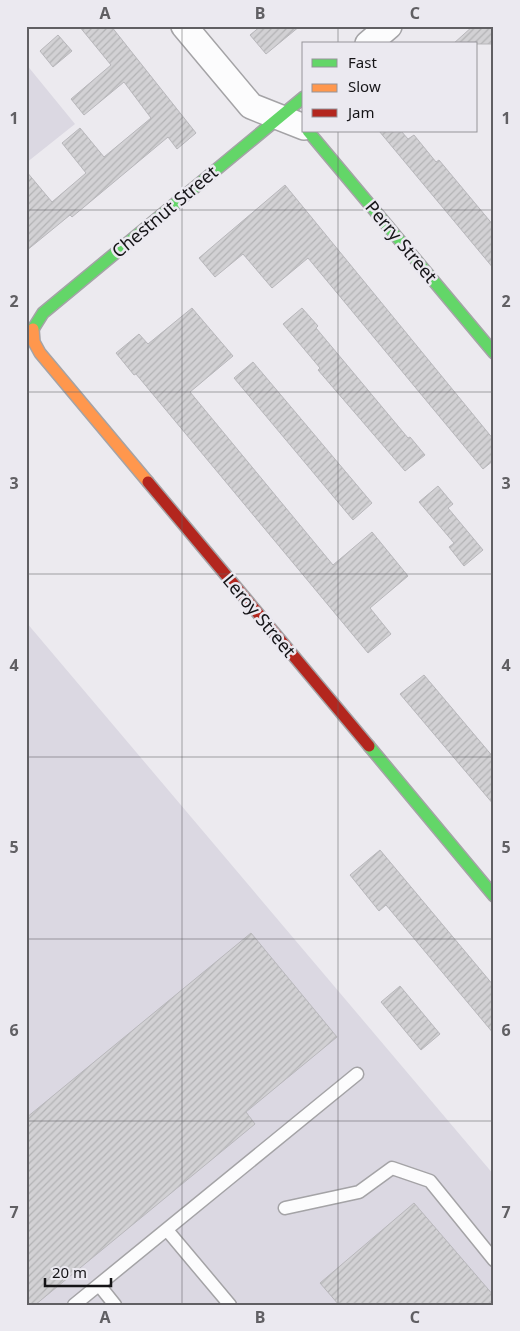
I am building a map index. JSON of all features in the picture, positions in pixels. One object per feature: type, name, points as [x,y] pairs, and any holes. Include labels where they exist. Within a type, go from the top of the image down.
[{"type":"street","points":[[184,26],[251,106],[302,126]]},
{"type":"street","points":[[370,42],[389,26]]},
{"type":"street","name":"Chestnut Street","points":[[32,331],[36,321],[43,313],[302,99]]},
{"type":"street","name":"Perry Street","points":[[309,132],[494,353]]},
{"type":"street","name":"Leroy Street","points":[[32,331],[32,338],[40,353],[494,896]]},
{"type":"lane","points":[[74,1305],[357,1074]]},
{"type":"lane","points":[[285,1208],[359,1192],[392,1168],[430,1181],[494,1260]]},
{"type":"lane","points":[[167,1230],[230,1305]]},
{"type":"lane","points":[[99,1285],[116,1305]]},
{"type":"shaded area","points":[[26,64],[75,124],[26,163]]},
{"type":"shaded area","points":[[26,622],[494,1175],[494,1305],[26,1305]]},
{"type":"building","points":[[79,26],[111,26],[196,133],[177,149],[168,137],[72,217],[70,215],[26,251],[26,171],[52,202],[86,173],[62,143],[80,128],[104,157],[151,118],[124,82],[84,115],[71,99],[111,65]]},
{"type":"building","points":[[261,26],[300,26],[266,54],[250,35]]},
{"type":"building","points":[[473,26],[494,26],[494,44],[455,42]]},
{"type":"building","points":[[58,35],[72,51],[53,67],[40,51]]},
{"type":"building","points":[[380,132],[402,132],[408,139],[414,135],[436,162],[439,160],[494,226],[494,269]]},
{"type":"building","points":[[285,185],[494,440],[494,460],[483,469],[308,258],[272,288],[243,254],[215,277],[199,258]]},
{"type":"building","points":[[192,308],[233,356],[190,392],[333,565],[372,532],[408,576],[370,608],[391,634],[368,653],[136,374],[134,375],[116,353],[139,334],[148,344]]},
{"type":"building","points":[[302,308],[318,326],[316,328],[408,438],[410,437],[425,455],[405,471],[318,370],[320,368],[283,324]]},
{"type":"building","points":[[253,362],[372,503],[353,520],[234,378]]},
{"type":"building","points":[[438,486],[453,504],[448,508],[483,550],[464,566],[449,547],[454,543],[419,502]]},
{"type":"building","points":[[424,675],[494,758],[494,805],[400,694]]},
{"type":"building","points":[[380,850],[494,986],[494,1034],[386,905],[379,911],[350,875]]},
{"type":"building","points":[[251,933],[337,1037],[246,1112],[255,1124],[35,1305],[26,1305],[26,1118]]},
{"type":"building","points":[[400,986],[440,1034],[421,1050],[381,1002]]},
{"type":"building","points":[[414,1203],[494,1296],[494,1305],[339,1305],[320,1283]]},
{"type":"traffic: fast","points":[[33,329],[43,313],[302,99]]},
{"type":"traffic: fast","points":[[309,132],[494,353]]},
{"type":"traffic: fast","points":[[369,746],[494,896]]},
{"type":"traffic: slow","points":[[33,329],[34,342],[40,353],[148,482]]},
{"type":"traffic: jam","points":[[148,482],[369,746]]}]
